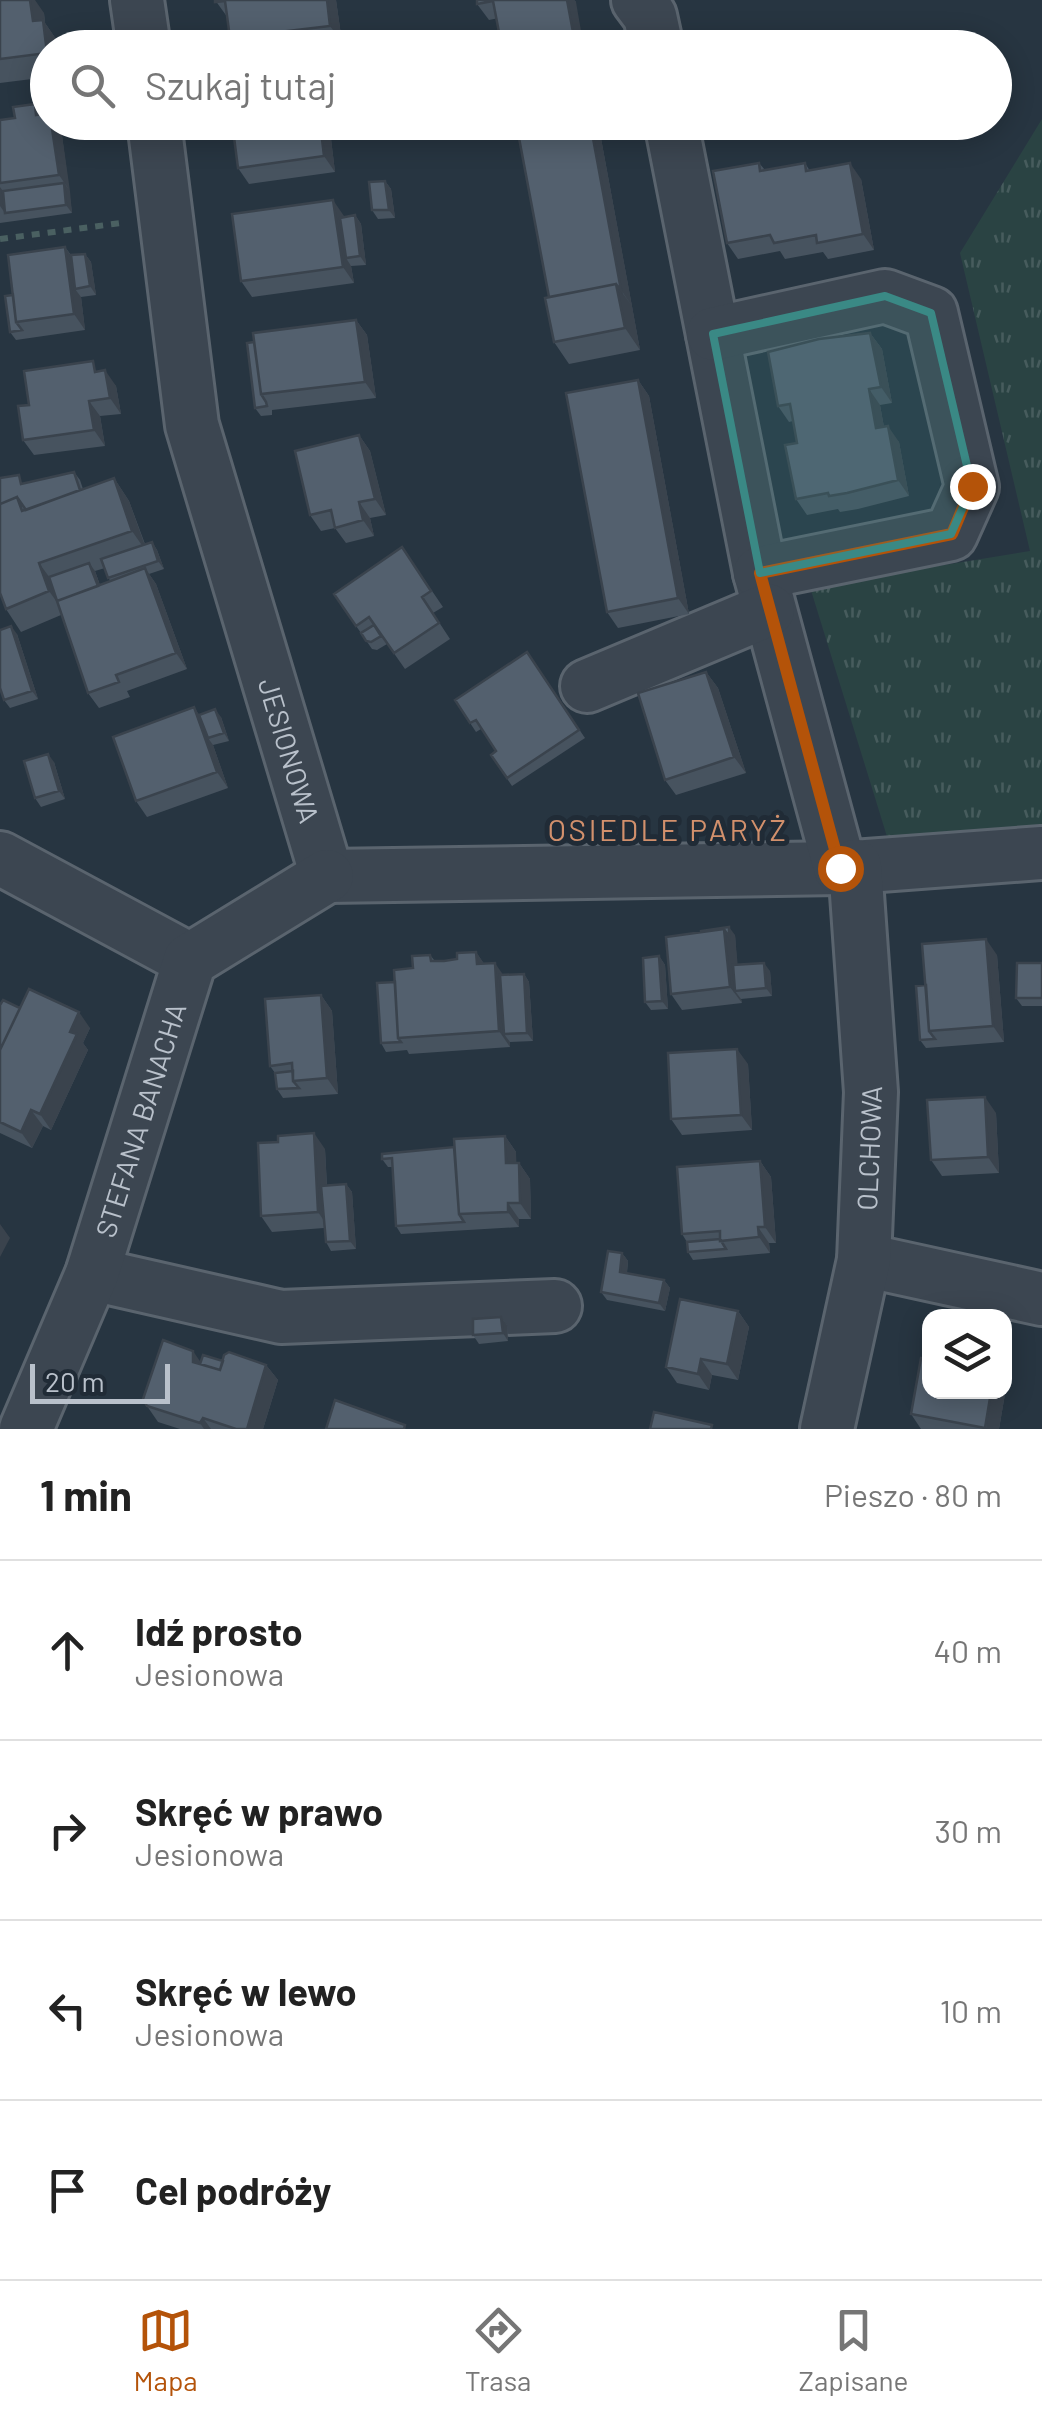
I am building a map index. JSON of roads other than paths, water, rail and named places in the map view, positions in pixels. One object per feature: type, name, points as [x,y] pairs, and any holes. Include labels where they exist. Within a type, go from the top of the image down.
[{"type":"street","points":[[137,0],[141,30]]},
{"type":"street","points":[[638,0],[650,16],[653,30]]},
{"type":"street","name":"JESIONOWA","points":[[156,140],[192,425],[327,876]]},
{"type":"street","points":[[676,140],[764,592],[848,867]]},
{"type":"street","points":[[587,686],[764,592],[952,534],[972,486],[931,313],[885,296],[714,334]]},
{"type":"street","points":[[0,858],[190,960],[327,876],[848,867],[1042,853]]},
{"type":"street","name":"OLCHOWA","points":[[828,1429],[864,1260],[871,1092],[848,867]]},
{"type":"street","name":"STEFANA BANACHA","points":[[26,1429],[92,1274],[190,960]]},
{"type":"street","points":[[864,1260],[1042,1299]]},
{"type":"street","points":[[92,1274],[282,1317],[554,1306]]},
{"type":"district","name":"OSIEDLE PARYŻ","points":[[668,829]]}]
